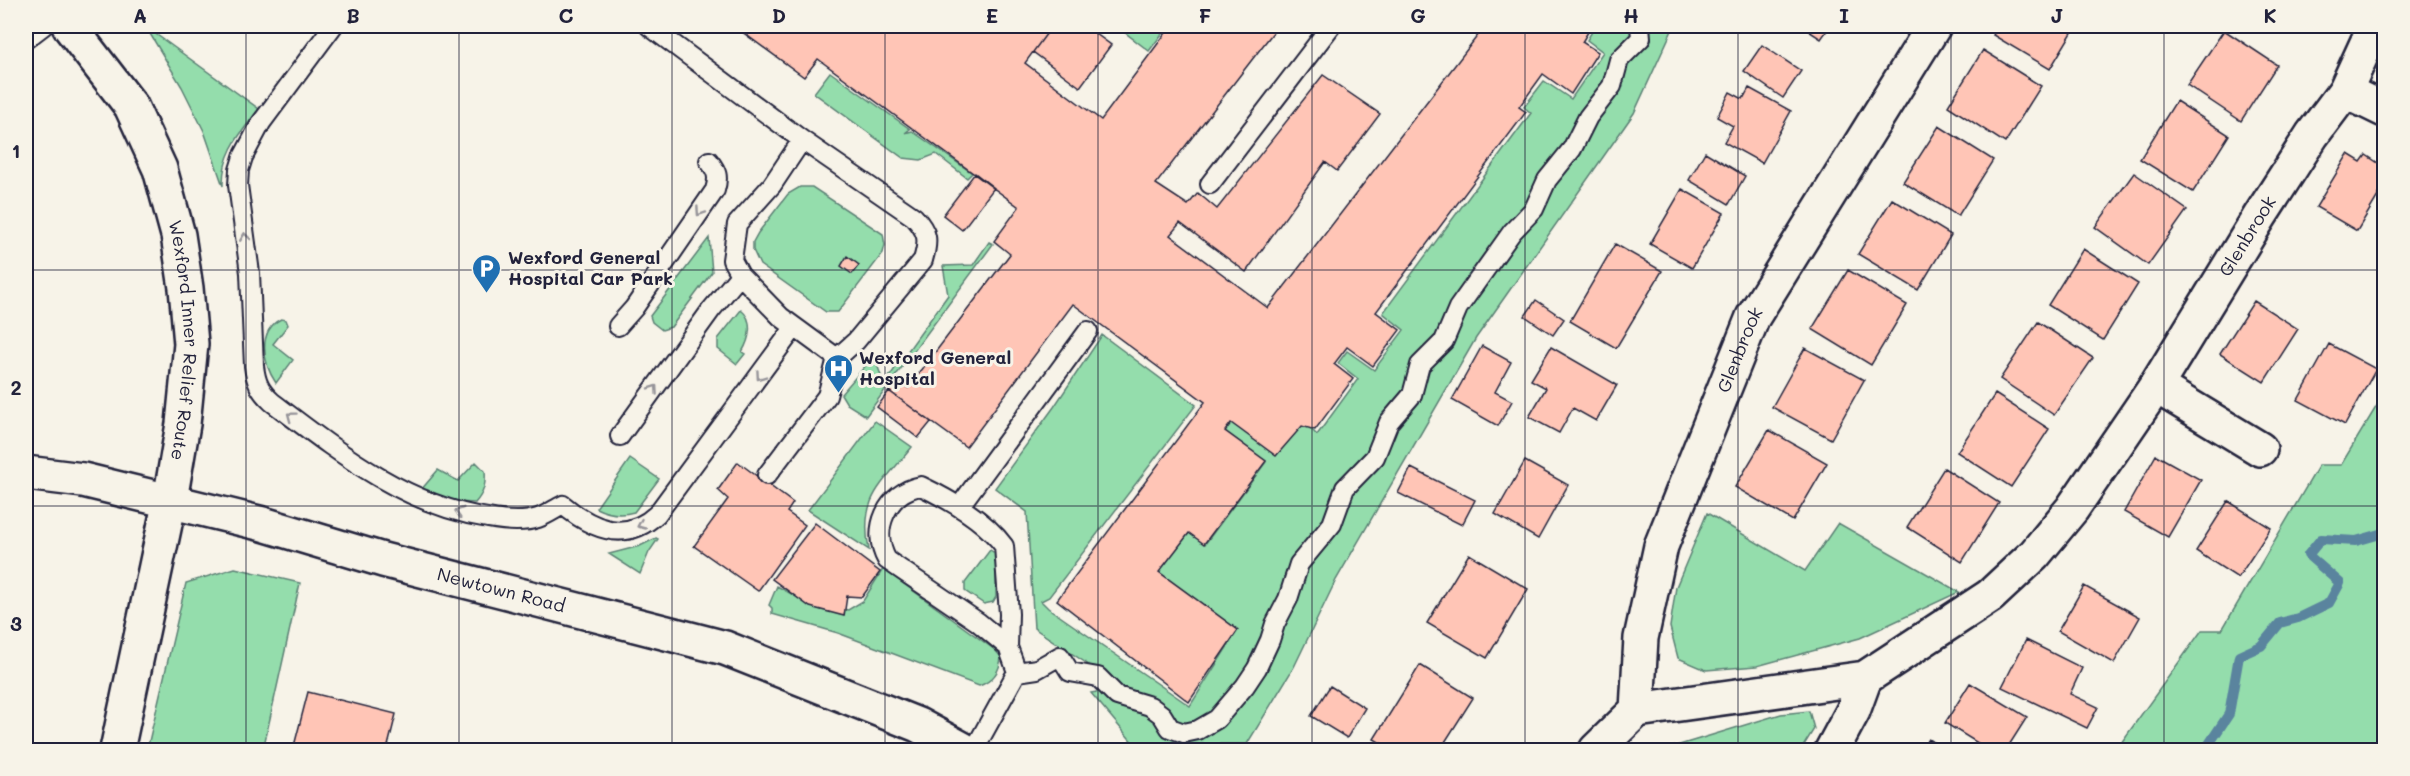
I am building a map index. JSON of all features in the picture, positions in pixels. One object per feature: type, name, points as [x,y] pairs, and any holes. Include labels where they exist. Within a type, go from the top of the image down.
[{"type":"street","name":"Wexford Inner Relief Route","points":[[69,26],[131,106],[160,169],[178,235],[191,344],[183,424],[170,500],[117,750]]},
{"type":"street","name":"Glenbrook","points":[[1934,26],[1753,317],[1661,546],[1641,638],[1637,710],[1865,678],[1990,596],[2034,555],[2072,509],[2156,386],[2265,207],[2312,135],[2345,91],[2372,32]]},
{"type":"street","points":[[2345,91],[2385,110]]},
{"type":"street","points":[[2156,386],[2260,449]]},
{"type":"street","name":"Newtown Road","points":[[26,473],[83,480],[170,500],[263,524],[383,560],[725,648],[918,725],[964,750]]},
{"type":"street","points":[[1832,750],[1853,711],[1865,678]]},
{"type":"street","points":[[1596,750],[1637,710]]},
{"type":"lane","points":[[26,39],[43,26]]},
{"type":"lane","points":[[333,26],[261,123],[252,137],[239,170],[238,185],[250,273],[255,380],[260,391],[272,402],[378,478],[409,495],[464,514],[500,520],[522,520],[538,518],[563,505],[579,519],[598,528],[616,531],[633,529],[648,523],[657,514],[794,328]]},
{"type":"lane","points":[[649,26],[802,140],[914,217],[923,227],[928,245],[923,260],[856,341],[837,358],[827,396],[767,475]]},
{"type":"lane","points":[[1210,184],[1331,26]]},
{"type":"lane","points":[[1017,672],[1038,669],[1060,656],[1070,672],[1098,676],[1117,696],[1150,706],[1162,715],[1170,728],[1184,733],[1198,730],[1217,719],[1257,668],[1288,599],[1299,564],[1332,524],[1345,488],[1375,457],[1389,422],[1412,395],[1420,365],[1444,341],[1458,308],[1512,232],[1534,208],[1547,180],[1572,149],[1588,117],[1612,86],[1619,60],[1641,39],[1640,26]]},
{"type":"lane","points":[[802,140],[772,185],[737,224],[732,260],[740,275],[794,328],[837,358]]},
{"type":"lane","points":[[618,326],[634,308],[715,190],[718,179],[716,170],[709,161]]},
{"type":"lane","points":[[620,436],[740,275]]},
{"type":"lane","points":[[959,507],[1088,331]]},
{"type":"lane","points":[[974,750],[1017,672],[1008,647],[1005,550],[1000,541],[959,507],[921,486],[911,488],[892,501],[880,526],[881,550],[887,560],[978,622],[1008,647]]},
{"type":"green space","points":[[1127,26],[1168,26],[1149,51],[1123,31]]},
{"type":"green space","points":[[1590,26],[1674,26],[1634,113],[1476,338],[1336,580],[1294,667],[1247,744],[1134,744],[1091,693],[1119,688],[1034,628],[1027,512],[995,488],[1054,407],[1102,335],[1196,405],[1049,597],[1041,601],[1190,706],[1238,630],[1159,572],[1189,533],[1205,544],[1266,462],[1225,431],[1231,423],[1302,420],[1317,435],[1358,379],[1338,363],[1347,351],[1374,370],[1404,330],[1383,313],[1531,113],[1524,107],[1544,81],[1571,99],[1603,52],[1587,40],[1594,28]]},
{"type":"green space","points":[[146,27],[259,109],[229,154],[223,174],[223,186],[204,131],[182,87]]},
{"type":"green space","points":[[830,72],[910,129],[905,133],[912,131],[972,173],[967,178],[936,154],[921,160],[903,158],[814,93]]},
{"type":"green space","points":[[800,187],[812,187],[883,234],[885,245],[883,253],[838,312],[826,312],[760,265],[753,250],[753,242],[758,233],[788,194]]},
{"type":"green space","points":[[709,238],[712,272],[671,327],[662,330],[652,322],[650,316]]},
{"type":"green space","points":[[989,242],[993,244],[866,416],[847,404],[841,394],[874,356],[884,384],[948,295],[943,266],[973,265]]},
{"type":"green space","points":[[741,310],[748,319],[749,330],[742,352],[745,354],[737,364],[718,349],[718,339]]},
{"type":"green space","points":[[281,319],[286,320],[288,325],[273,344],[293,360],[276,383],[268,367],[265,340],[273,324]]},
{"type":"green space","points":[[2384,394],[2384,750],[2116,750],[2202,630],[2222,630],[2319,465],[2341,465]]},
{"type":"green space","points":[[875,421],[912,447],[882,483],[870,504],[867,517],[869,550],[808,510]]},
{"type":"green space","points":[[630,459],[659,479],[634,512],[614,514],[596,508]]},
{"type":"green space","points":[[476,462],[485,471],[485,480],[484,488],[475,503],[457,502],[421,490],[438,470],[458,481]]},
{"type":"green space","points":[[1707,513],[1805,571],[1838,523],[1959,592],[1860,638],[1757,666],[1706,670],[1678,658],[1670,627],[1676,587]]},
{"type":"green space","points":[[658,539],[649,552],[640,574],[609,554],[640,546]]},
{"type":"green space","points":[[990,550],[996,554],[996,597],[993,602],[984,604],[965,591],[965,583]]},
{"type":"green space","points":[[235,568],[300,583],[263,750],[147,750],[186,583]]},
{"type":"green space","points":[[883,569],[995,650],[1001,657],[999,667],[992,679],[979,686],[838,633],[772,614],[772,608],[769,605],[777,586],[808,603],[848,610],[863,601]]},
{"type":"green space","points":[[1809,711],[1814,729],[1801,750],[1663,750],[1781,714]]},
{"type":"building","points":[[734,26],[1052,26],[1025,63],[1101,120],[1171,26],[1278,26],[1156,184],[1188,205],[1198,193],[1217,209],[1323,75],[1380,114],[1337,171],[1325,162],[1246,272],[1180,223],[1170,235],[1268,308],[1485,26],[1579,26],[1588,32],[1582,42],[1598,52],[1571,94],[1543,74],[1519,107],[1526,112],[1376,312],[1400,330],[1373,366],[1347,347],[1334,364],[1353,379],[1315,430],[1302,426],[1276,456],[1231,423],[1225,431],[1266,461],[1204,544],[1189,533],[1159,572],[1238,630],[1189,702],[1057,600],[1205,402],[1073,304],[966,447],[889,391],[897,380],[908,388],[1010,254],[994,241],[1019,207],[818,59],[804,77]]},
{"type":"building","points":[[734,26],[1052,26],[1025,63],[1101,120],[1171,26],[1278,26],[1156,184],[1188,205],[1198,193],[1217,209],[1323,75],[1380,114],[1337,171],[1325,162],[1246,272],[1180,223],[1170,235],[1268,308],[1485,26],[1579,26],[1588,32],[1582,42],[1598,52],[1571,94],[1543,74],[1519,107],[1526,112],[1376,312],[1400,330],[1373,366],[1347,347],[1334,364],[1353,379],[1315,430],[1302,426],[1276,456],[1231,423],[1225,431],[1266,461],[1204,544],[1189,533],[1159,572],[1238,630],[1189,702],[1057,600],[1205,402],[1073,304],[966,447],[889,391],[897,380],[908,388],[1010,254],[994,241],[1019,207],[818,59],[804,77]]},
{"type":"building","points":[[1052,26],[1085,26],[1111,45],[1080,87],[1033,52]]},
{"type":"building","points":[[1801,26],[1830,26],[1821,39]]},
{"type":"building","points":[[1999,26],[2076,26],[2050,69],[1993,35]]},
{"type":"building","points":[[2224,30],[2277,65],[2241,121],[2187,85]]},
{"type":"building","points":[[1762,45],[1801,71],[1783,98],[1744,71]]},
{"type":"building","points":[[1983,50],[2041,86],[2005,143],[1948,106]]},
{"type":"building","points":[[1749,88],[1791,111],[1762,163],[1724,142],[1733,126],[1717,117],[1730,92],[1743,99]]},
{"type":"building","points":[[2176,101],[2229,135],[2193,192],[2140,159]]},
{"type":"building","points":[[1939,126],[1993,160],[1958,216],[1903,182]]},
{"type":"building","points":[[1705,152],[1745,176],[1729,204],[1689,180]]},
{"type":"building","points":[[2348,154],[2361,162],[2366,155],[2384,167],[2384,186],[2357,231],[2316,207]]},
{"type":"building","points":[[975,173],[994,188],[962,230],[943,215]]},
{"type":"building","points":[[2134,173],[2187,210],[2148,265],[2095,227]]},
{"type":"building","points":[[1682,189],[1724,213],[1692,268],[1650,244]]},
{"type":"building","points":[[1892,199],[1951,235],[1918,290],[1858,254]]},
{"type":"building","points":[[1615,244],[1662,271],[1616,348],[1570,321]]},
{"type":"building","points":[[2083,249],[2138,284],[2103,340],[2048,305]]},
{"type":"building","points":[[847,256],[859,265],[852,274],[841,266]]},
{"type":"building","points":[[1848,270],[1907,305],[1871,365],[1812,329]]},
{"type":"building","points":[[1536,300],[1564,319],[1553,335],[1525,316]]},
{"type":"building","points":[[2254,301],[2298,329],[2264,382],[2220,354]]},
{"type":"building","points":[[2038,322],[2093,358],[2054,415],[2000,379]]},
{"type":"building","points":[[2329,344],[2376,369],[2345,425],[2298,400]]},
{"type":"building","points":[[1482,346],[1511,362],[1495,392],[1512,401],[1498,426],[1452,400]]},
{"type":"building","points":[[1551,347],[1617,385],[1596,421],[1573,408],[1559,433],[1529,417],[1546,388],[1531,380]]},
{"type":"building","points":[[1805,348],[1864,380],[1831,439],[1772,407]]},
{"type":"building","points":[[889,391],[931,422],[918,438],[877,407]]},
{"type":"building","points":[[1995,394],[2049,429],[2011,487],[1957,452]]},
{"type":"building","points":[[1769,430],[1827,463],[1793,521],[1735,487]]},
{"type":"building","points":[[2156,455],[2201,480],[2168,537],[2124,512]]},
{"type":"building","points":[[1525,461],[1568,485],[1538,539],[1495,514]]},
{"type":"building","points":[[738,462],[793,503],[787,512],[805,525],[758,591],[694,546],[728,499],[718,490]]},
{"type":"building","points":[[1411,468],[1475,500],[1462,525],[1398,493]]},
{"type":"building","points":[[1944,468],[1999,503],[1962,562],[1907,527]]},
{"type":"building","points":[[2228,501],[2271,528],[2238,578],[2196,551]]},
{"type":"building","points":[[815,523],[880,572],[862,597],[847,596],[844,616],[810,607],[772,579]]},
{"type":"building","points":[[1469,554],[1528,589],[1487,658],[1427,623]]},
{"type":"building","points":[[2084,586],[2140,617],[2114,663],[2058,631]]},
{"type":"building","points":[[26,634],[29,635],[26,656]]},
{"type":"building","points":[[2026,640],[2082,668],[2070,694],[2098,707],[2087,728],[2002,687]]},
{"type":"building","points":[[1420,665],[1473,698],[1440,750],[1393,750],[1374,739]]},
{"type":"building","points":[[1970,683],[2027,717],[2006,750],[1989,750],[1945,723]]},
{"type":"building","points":[[1330,686],[1365,708],[1347,738],[1311,716]]},
{"type":"building","points":[[308,692],[396,714],[387,750],[351,750],[326,744],[324,750],[293,750]]},
{"type":"building","points":[[1928,739],[1946,750],[1920,750]]},
{"type":"waterway","points":[[2205,750],[2229,714],[2239,656],[2261,646],[2280,623],[2298,618],[2329,603],[2340,583],[2308,555],[2321,539],[2356,541],[2384,533]]},
{"type":"place","name":"Wexford General Hospital Car Park","points":[[487,294]]},
{"type":"place","name":"Wexford General Hospital","points":[[838,394]]}]
